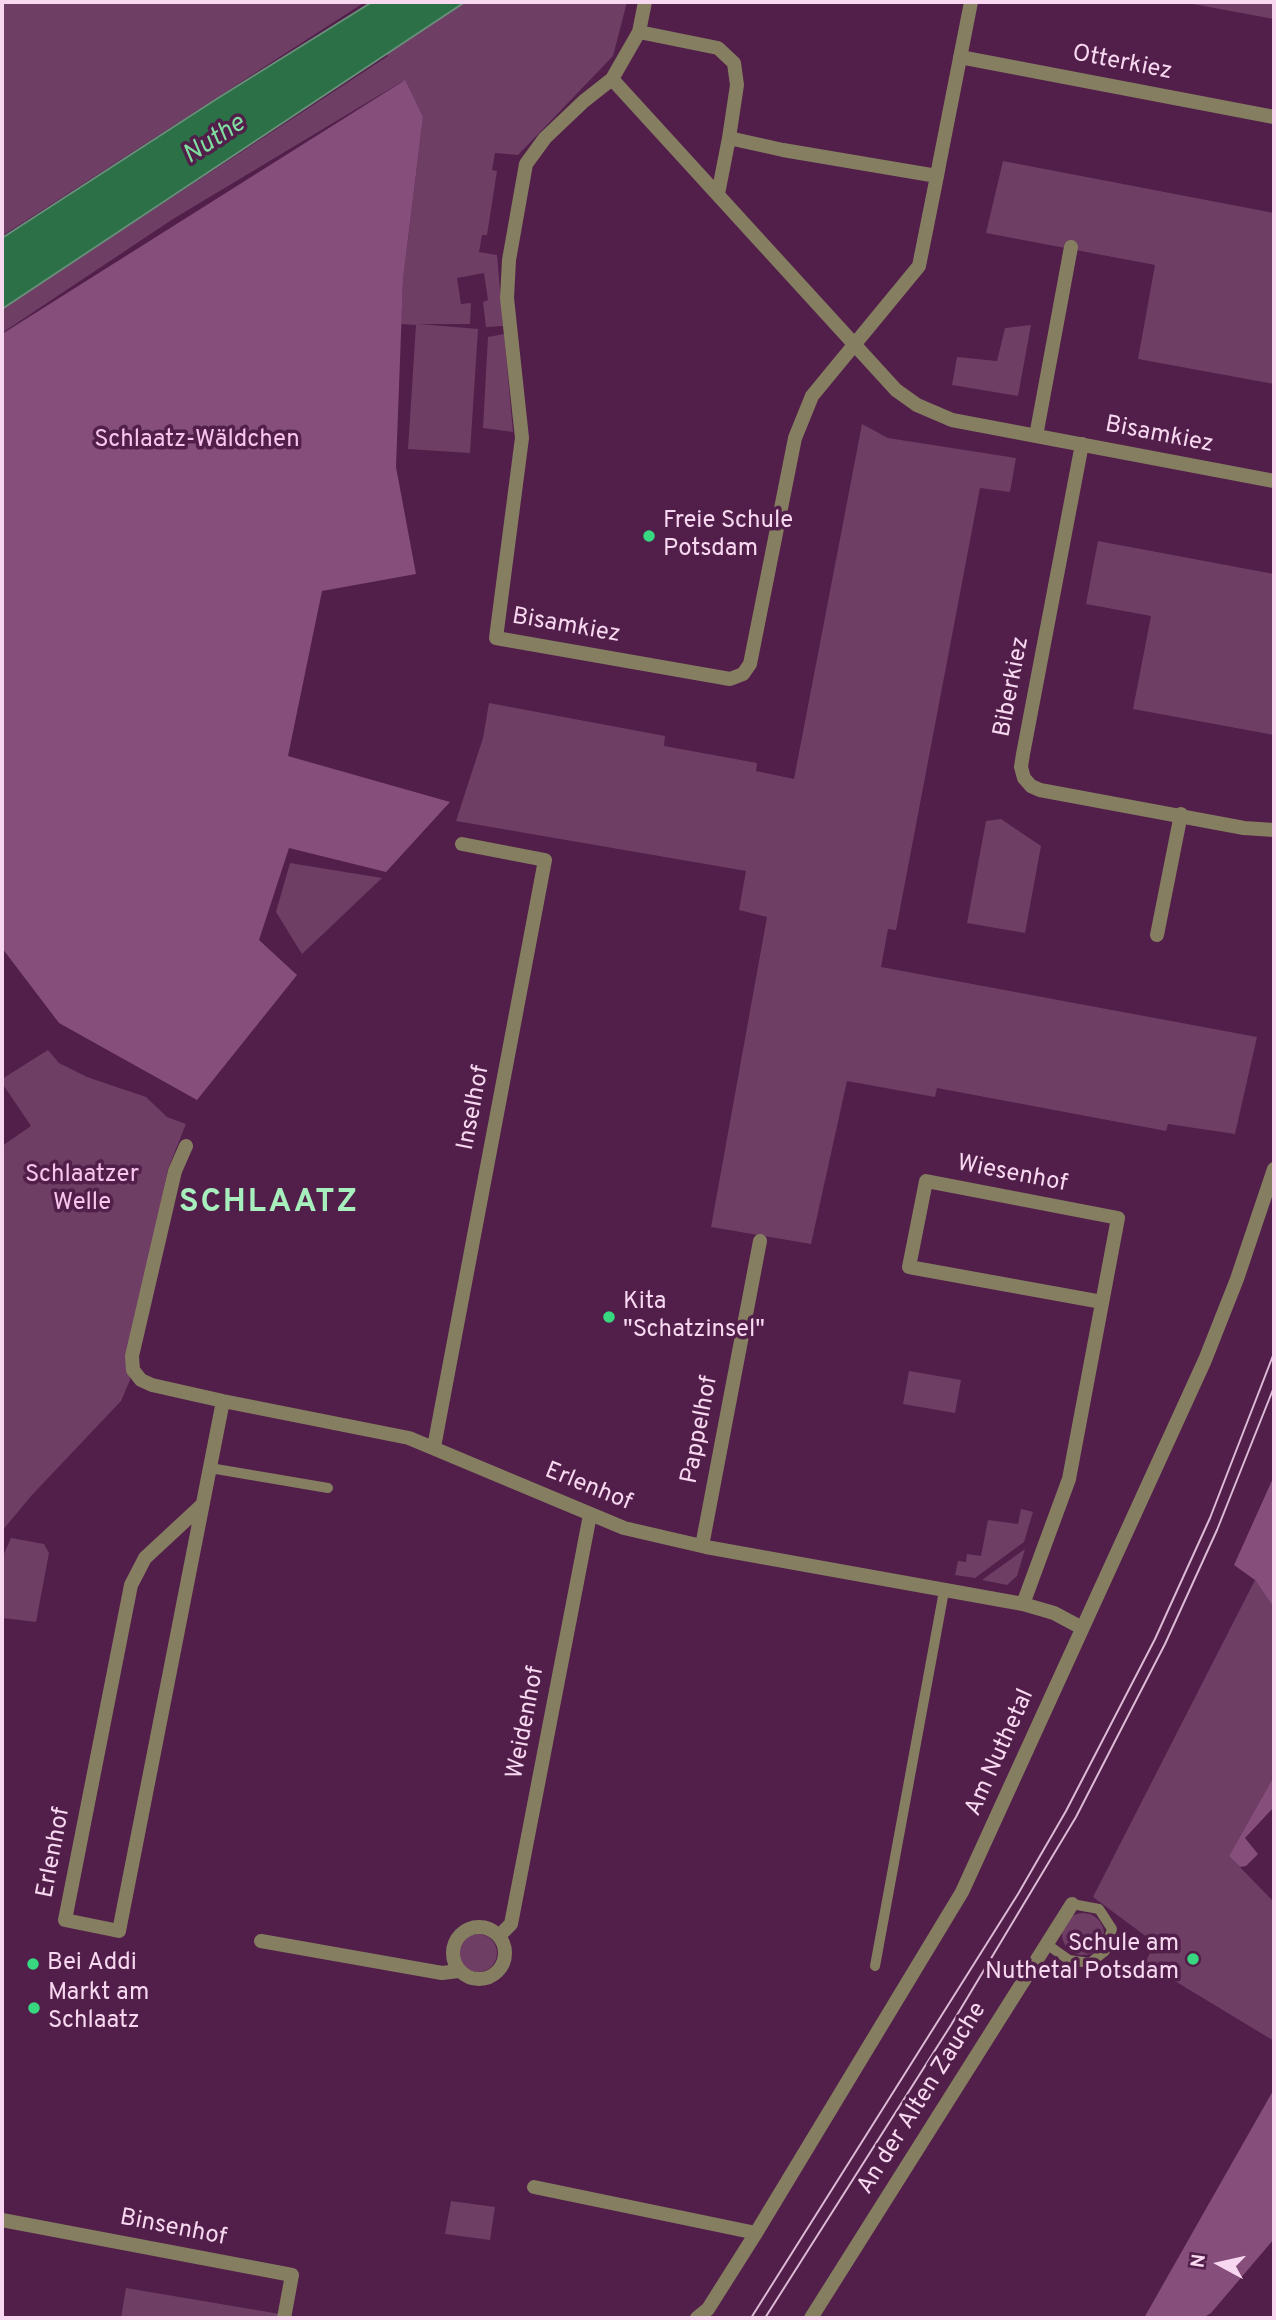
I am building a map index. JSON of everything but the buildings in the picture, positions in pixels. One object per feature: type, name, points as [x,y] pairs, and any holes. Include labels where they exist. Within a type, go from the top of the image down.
[{"type":"street","name":"Bisamkiez","points":[[645,2],[639,32],[612,79],[545,138],[526,164],[509,260],[507,298],[522,438],[496,638],[730,678],[743,674],[750,664],[795,438],[812,396],[856,345]]},
{"type":"street","points":[[856,345],[919,266],[971,2]]},
{"type":"street","points":[[639,32],[718,48],[734,63],[737,85],[718,194]]},
{"type":"street","name":"Otterkiez","points":[[960,57],[1274,117]]},
{"type":"street","name":"Bisamkiez","points":[[612,79],[896,390],[917,405],[952,420],[1274,481]]},
{"type":"street","points":[[729,138],[937,176]]},
{"type":"street","points":[[1036,436],[1071,247]]},
{"type":"street","name":"Biberkiez","points":[[1082,444],[1023,754],[1021,766],[1024,778],[1031,786],[1040,790],[1181,814],[1244,828],[1274,830]]},
{"type":"street","points":[[1157,935],[1181,814]]},
{"type":"street","name":"Inselhof","points":[[434,1447],[545,860],[462,844]]},
{"type":"street","name":"Erlenhof","points":[[186,1146],[172,1184],[132,1356],[133,1370],[142,1380],[152,1385],[223,1401],[409,1438],[624,1528],[702,1546],[1023,1604],[1054,1613],[1082,1628]]},
{"type":"street","name":"Am Nuthetal","points":[[697,2318],[708,2309],[756,2234],[962,1892],[1205,1360],[1237,1279],[1274,1169]]},
{"type":"street","name":"Wiesenhof","points":[[1023,1604],[1069,1479],[1118,1218],[926,1181],[909,1267],[1102,1303]]},
{"type":"street","name":"Pappelhof","points":[[702,1546],[760,1241]]},
{"type":"street","name":"Erlenhof","points":[[201,1506],[145,1558],[131,1585],[65,1920],[118,1931],[223,1401]]},
{"type":"street","name":"Weidenhof","points":[[499,1936],[511,1924],[590,1516]]},
{"type":"street","name":"An der Alten Zauche","points":[[811,2318],[1072,1904]]},
{"type":"street","points":[[488,1928],[499,1936],[504,1945],[505,1957],[501,1969],[493,1977],[478,1980],[467,1978],[459,1971],[453,1962],[452,1952],[456,1939],[466,1930],[488,1928]]},
{"type":"street","points":[[261,1941],[442,1973],[459,1971]]},
{"type":"street","points":[[534,2187],[756,2234]]},
{"type":"street","name":"Binsenhof","points":[[2,2220],[292,2275],[284,2318]]},
{"type":"lane","points":[[210,1468],[328,1488]]},
{"type":"lane","points":[[875,1966],[944,1591]]},
{"type":"lane","points":[[1048,1945],[1069,1959],[1090,1963],[1105,1951],[1112,1928],[1099,1909],[1072,1904]]},
{"type":"green space","points":[[2,2],[365,2],[2,236]]},
{"type":"green space","points":[[465,2],[627,2],[613,56],[518,155],[495,153],[492,170],[497,171],[487,235],[482,235],[479,252],[497,255],[503,326],[486,327],[483,302],[488,300],[484,273],[457,278],[461,304],[471,303],[470,324],[419,324],[478,329],[470,453],[408,449],[416,325],[401,324],[403,280],[423,117],[403,81],[173,219],[2,333],[2,309],[388,56],[387,54]]},
{"type":"green space","points":[[1182,2],[1274,2],[1274,19]]},
{"type":"green space","name":"Schlaatz-Wäldchen","points":[[405,80],[423,117],[403,280],[396,467],[416,574],[322,591],[288,756],[450,802],[386,872],[289,848],[259,940],[297,975],[197,1100],[59,1023],[2,948],[2,334]]},
{"type":"green space","points":[[1003,161],[1274,213],[1274,384],[1138,359],[1155,265],[986,233]]},
{"type":"green space","points":[[1031,325],[1018,396],[952,385],[957,357],[997,361],[1005,328]]},
{"type":"green space","points":[[504,334],[513,432],[483,428],[488,337]]},
{"type":"green space","points":[[862,424],[888,438],[1016,458],[1010,492],[980,488],[896,930],[888,929],[881,967],[1257,1037],[1235,1134],[1168,1124],[1166,1131],[937,1088],[935,1097],[847,1081],[811,1244],[711,1227],[767,917],[739,910],[746,871],[456,821],[483,738],[489,703],[665,736],[664,746],[757,763],[756,771],[794,779]]},
{"type":"green space","points":[[1098,541],[1274,574],[1274,735],[1133,709],[1151,616],[1086,604]]},
{"type":"green space","points":[[1001,819],[1041,846],[1025,933],[967,923],[986,821]]},
{"type":"green space","points":[[290,863],[382,878],[302,954],[276,912]]},
{"type":"green space","name":"Schlaatzer Welle","points":[[48,1050],[59,1063],[87,1077],[146,1097],[167,1117],[186,1124],[168,1169],[129,1350],[130,1380],[121,1401],[32,1495],[2,1531],[2,1146],[31,1126],[2,1083],[2,1079]]},
{"type":"green space","points":[[909,1371],[961,1380],[955,1413],[903,1404]]},
{"type":"green space","points":[[1274,1476],[1274,1608],[1255,1580],[1234,1565]]},
{"type":"green space","points":[[1021,1509],[1033,1512],[1024,1542],[975,1578],[955,1575],[958,1561],[966,1562],[967,1554],[981,1556],[988,1520],[1018,1524]]},
{"type":"green space","points":[[11,1538],[44,1544],[49,1553],[36,1622],[2,1618],[2,1558]]},
{"type":"green space","points":[[1025,1549],[1017,1576],[1007,1585],[982,1580]]},
{"type":"green space","points":[[1255,1580],[1274,1608],[1274,1776],[1229,1856],[1274,1902],[1274,2041],[1145,1963],[1155,1943],[1093,1897]]},
{"type":"green space","points":[[1274,1776],[1274,1807],[1245,1838],[1258,1854],[1246,1866],[1240,1867],[1229,1856]]},
{"type":"green space","points":[[1083,1913],[1098,1919],[1104,1934],[1098,1949],[1083,1955],[1068,1949],[1062,1934],[1068,1919]]},
{"type":"green space","points":[[478,1934],[491,1940],[497,1953],[491,1966],[478,1972],[465,1966],[459,1953],[465,1940]]},
{"type":"green space","points":[[1274,2089],[1274,2239],[1211,2313],[1203,2318],[1144,2318]]},
{"type":"green space","points":[[451,2201],[495,2207],[490,2240],[445,2234]]},
{"type":"green space","points":[[126,2288],[298,2317],[298,2318],[121,2318]]},
{"type":"water","name":"Nuthe","points":[[372,2],[465,2],[2,309],[2,238]]},
{"type":"tram line","points":[[751,2318],[1018,1894],[1066,1811],[1155,1639],[1210,1518],[1274,1353]]},
{"type":"tram line","points":[[765,2318],[951,2025],[1076,1817],[1165,1644],[1217,1530],[1274,1387]]},
{"type":"place","name":"Freie Schule Potsdam","points":[[649,536]]},
{"type":"place","name":"Kita \"Schatzinsel\"","points":[[609,1317]]},
{"type":"place","name":"Schule am Nuthetal Potsdam","points":[[1193,1959]]},
{"type":"place","name":"Bei Addi","points":[[33,1964]]},
{"type":"place","name":"Markt am Schlaatz","points":[[34,2008]]},
{"type":"district","name":"SCHLAATZ","points":[[269,1205]]}]
